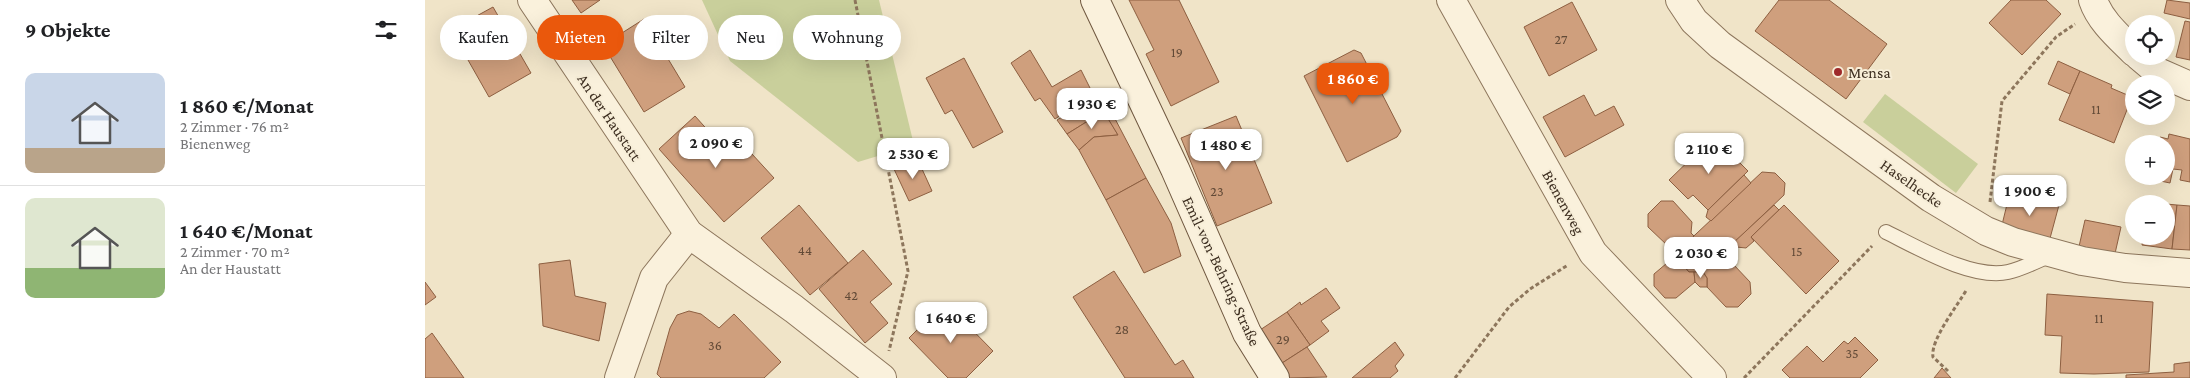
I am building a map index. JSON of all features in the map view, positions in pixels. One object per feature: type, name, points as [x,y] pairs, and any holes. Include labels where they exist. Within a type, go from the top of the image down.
[{"type":"street","name":"An der Haustatt","points":[[532,0],[689,234],[794,308],[885,368]]},
{"type":"street","name":"Emil-von-Behring-Straße","points":[[1095,0],[1175,169],[1247,333],[1275,378]]},
{"type":"street","name":"Bienenweg","points":[[1451,0],[1593,253],[1712,378]]},
{"type":"street","name":"Haselhecke","points":[[1680,0],[1694,21],[1720,45],[1931,198],[1986,231],[2013,242],[2082,261],[2125,268],[2190,273]]},
{"type":"street","points":[[2093,0],[2096,9],[2125,43]]},
{"type":"street","points":[[2150,65],[2159,72],[2190,86]]},
{"type":"street","points":[[619,378],[654,278],[689,234]]},
{"type":"lane","points":[[1886,232],[1943,260],[1978,271],[2007,273],[2056,253]]},
{"type":"path","points":[[855,0],[908,272],[885,368]]},
{"type":"path","points":[[1986,231],[2002,100],[2056,37]]},
{"type":"path","points":[[1744,378],[1886,232]]},
{"type":"path","points":[[1455,378],[1509,307],[1530,289],[1571,264]]},
{"type":"path","points":[[1949,370],[1933,358],[1932,352],[1936,340],[1978,271]]},
{"type":"green space","points":[[702,0],[879,0],[883,15],[793,15],[793,60],[893,60],[914,145],[858,162],[730,61],[783,60],[783,15],[718,15],[718,35]]},
{"type":"green space","points":[[1885,94],[1978,164],[1956,193],[1863,122]]},
{"type":"building","points":[[572,0],[600,0],[581,13]]},
{"type":"building","points":[[1129,0],[1179,0],[1219,82],[1171,106],[1146,54],[1154,50]]},
{"type":"building","name":"Mensa","points":[[1779,0],[1829,0],[1887,44],[1846,99],[1755,31]]},
{"type":"building","points":[[2011,0],[2046,0],[2061,14],[2022,55],[1989,23]]},
{"type":"building","points":[[2167,0],[2190,3],[2190,19],[2164,13]]},
{"type":"building","points":[[1572,2],[1597,50],[1549,76],[1524,27]]},
{"type":"building","points":[[493,7],[498,15],[478,15]]},
{"type":"building","points":[[2185,21],[2190,22],[2190,60],[2176,57]]},
{"type":"building","points":[[634,25],[634,60],[669,60],[685,87],[644,112],[612,60],[624,60],[624,32]]},
{"type":"building","points":[[1030,50],[1052,87],[1081,70],[1093,94],[1055,119],[1040,98],[1035,101],[1011,63]]},
{"type":"building","points":[[1354,50],[1361,53],[1401,131],[1397,137],[1347,162],[1304,76]]},
{"type":"building","points":[[964,58],[1003,132],[973,148],[952,110],[945,114],[926,78]]},
{"type":"building","points":[[468,60],[524,60],[531,73],[489,97]]},
{"type":"building","points":[[2058,61],[2080,71],[2070,94],[2048,84]]},
{"type":"building","points":[[2080,71],[2112,85],[2111,88],[2125,94],[2125,115],[2114,143],[2059,120]]},
{"type":"building","points":[[1584,95],[1595,116],[1614,106],[1624,125],[1565,157],[1543,117]]},
{"type":"building","points":[[1095,96],[1104,111],[1067,134],[1057,120]]},
{"type":"building","points":[[1104,111],[1118,135],[1094,137],[1079,150],[1067,134]]},
{"type":"building","points":[[1112,113],[1146,178],[1106,200],[1079,150],[1094,137],[1118,135],[1107,117]]},
{"type":"building","points":[[695,116],[729,154],[741,142],[774,178],[724,222],[659,149]]},
{"type":"building","points":[[1236,116],[1272,203],[1217,226],[1181,138]]},
{"type":"building","points":[[2175,135],[2190,139],[2190,182],[2180,180],[2182,170],[2175,169]]},
{"type":"building","points":[[1716,139],[1748,171],[1708,210],[1693,195],[1688,199],[1669,180],[1699,151],[1701,153]]},
{"type":"building","points":[[917,158],[932,191],[909,201],[894,169]]},
{"type":"building","points":[[1762,172],[1775,173],[1785,183],[1784,195],[1703,272],[1689,272],[1680,262],[1680,249]]},
{"type":"building","points":[[1744,175],[1751,183],[1711,221],[1706,217],[1708,210]]},
{"type":"building","points":[[1146,178],[1171,223],[1181,256],[1144,273],[1106,200]]},
{"type":"building","points":[[2010,192],[2059,205],[2049,242],[2001,229]]},
{"type":"building","points":[[1661,201],[1673,201],[1692,222],[1691,233],[1694,236],[1680,249],[1677,246],[1668,246],[1648,227],[1648,214]]},
{"type":"building","points":[[799,205],[848,263],[810,295],[761,238]]},
{"type":"building","points":[[1774,205],[1779,210],[1751,237],[1754,241],[1746,248],[1736,247],[1732,244]]},
{"type":"building","points":[[1784,205],[1839,261],[1806,294],[1751,237]]},
{"type":"building","points":[[2175,205],[2177,205],[2175,223]]},
{"type":"building","points":[[2177,205],[2190,206],[2190,250],[2172,249],[2172,245],[2175,245]]},
{"type":"building","points":[[2085,220],[2121,227],[2114,258],[2078,251]]},
{"type":"building","points":[[2142,245],[2172,245],[2172,249]]},
{"type":"building","points":[[1669,246],[1677,246],[1680,249],[1680,258],[1673,258],[1669,254]]},
{"type":"building","points":[[863,250],[892,284],[870,302],[888,323],[865,343],[819,289]]},
{"type":"building","points":[[1673,258],[1680,258],[1680,262],[1689,272],[1694,272],[1695,282],[1676,298],[1665,298],[1654,286],[1654,274]]},
{"type":"building","points":[[1717,258],[1722,263],[1733,264],[1750,282],[1751,294],[1738,307],[1726,307],[1707,287],[1707,278],[1703,272]]},
{"type":"building","points":[[570,260],[575,296],[606,303],[599,341],[543,326],[539,264]]},
{"type":"building","points":[[1114,271],[1175,365],[1183,360],[1194,378],[1125,378],[1073,297]]},
{"type":"building","points":[[1694,272],[1703,272],[1707,278],[1707,287],[1700,287],[1695,282]]},
{"type":"building","points":[[425,282],[436,297],[425,305]]},
{"type":"building","points":[[1326,288],[1340,308],[1321,321],[1329,331],[1310,345],[1287,312],[1300,302],[1301,305]]},
{"type":"building","points":[[2047,294],[2153,302],[2149,372],[2060,373],[2062,336],[2045,335]]},
{"type":"building","points":[[945,302],[993,351],[966,378],[948,378],[909,338]]},
{"type":"building","points":[[689,311],[701,314],[719,328],[734,314],[781,362],[764,378],[661,378],[657,374],[670,328],[677,315]]},
{"type":"building","points":[[1287,312],[1310,345],[1279,365],[1257,332]]},
{"type":"building","points":[[432,333],[464,378],[425,378],[425,339]]},
{"type":"building","points":[[1855,337],[1878,360],[1860,378],[1790,378],[1782,370],[1807,346],[1823,362],[1844,341],[1848,344]]},
{"type":"building","points":[[1395,342],[1404,355],[1395,366],[1398,371],[1390,378],[1352,378]]},
{"type":"building","points":[[1307,347],[1327,377],[1287,378],[1279,365]]},
{"type":"building","points":[[2190,362],[2190,378],[2126,378],[2126,375],[2174,372],[2174,364]]},
{"type":"building","points":[[1942,368],[1951,378],[1934,378]]},
{"type":"place","name":"Mensa","points":[[1838,72]]}]
